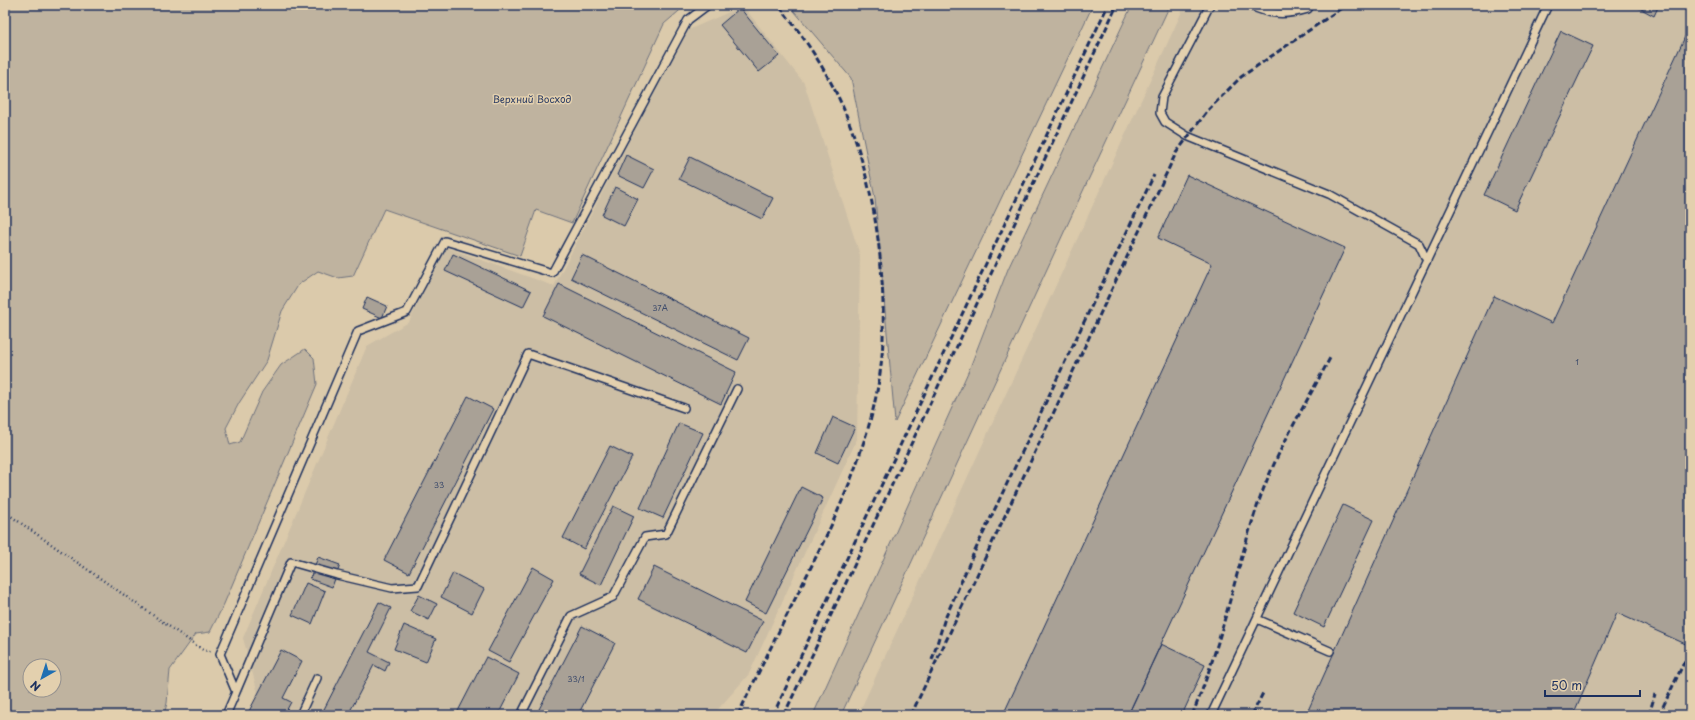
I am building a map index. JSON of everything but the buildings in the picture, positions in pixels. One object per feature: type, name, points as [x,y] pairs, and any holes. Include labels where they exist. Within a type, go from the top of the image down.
[{"type":"lane","points":[[236,692],[220,654],[358,332],[407,312],[445,240],[552,273],[688,20],[708,5]]},
{"type":"lane","points":[[1210,5],[1162,97],[1160,113],[1165,122],[1187,136],[1329,194],[1419,244],[1427,261]]},
{"type":"lane","points":[[1249,5],[1264,12],[1291,15],[1308,9],[1310,5]]},
{"type":"lane","points":[[1211,715],[1548,5]]},
{"type":"lane","points":[[226,715],[291,562],[392,588],[418,586],[528,354],[684,408]]},
{"type":"lane","points":[[521,715],[571,616],[613,597],[646,537],[666,534],[737,389]]},
{"type":"lane","points":[[1257,619],[1330,651]]},
{"type":"lane","points":[[300,715],[318,678]]},
{"type":"path","points":[[5,512],[203,650],[220,654]]},
{"type":"shaded area","points":[[1185,5],[1690,5],[1690,715],[858,715]]},
{"type":"shaded area","points":[[743,6],[804,83],[860,255],[857,439],[749,674],[713,715],[247,715],[258,693],[243,638],[367,346],[409,322],[445,247],[554,286],[686,31]]},
{"type":"green space","name":"Верхний Восход","points":[[5,5],[686,5],[664,24],[572,223],[536,210],[520,256],[384,209],[353,276],[338,278],[318,271],[299,284],[282,311],[267,360],[239,403],[226,428],[230,445],[240,442],[262,392],[281,365],[305,349],[314,358],[317,384],[224,604],[210,632],[196,634],[170,670],[167,703],[164,715],[5,715]]},
{"type":"green space","points":[[789,5],[1093,5],[895,422],[875,198],[851,78]]},
{"type":"green space","points":[[1132,5],[1170,5],[841,715],[813,715],[969,370],[1008,269]]},
{"type":"railway","points":[[738,715],[837,514],[850,481],[874,407],[879,379],[883,338],[882,281],[876,223],[855,139],[839,98],[824,70],[797,29],[778,5]]},
{"type":"railway","points":[[773,715],[1108,5]]},
{"type":"railway","points":[[784,715],[1117,5]]},
{"type":"railway","points":[[911,715],[1176,153],[1208,110],[1241,77],[1346,5]]},
{"type":"railway","points":[[932,660],[944,621],[972,557],[1154,175]]},
{"type":"railway","points":[[1192,715],[1211,664],[1249,533],[1264,488],[1290,431],[1330,358]]},
{"type":"railway","points":[[1659,715],[1690,650]]},
{"type":"railway","points":[[1252,715],[1264,691]]},
{"type":"railway","points":[[1649,715],[1655,694]]},
{"type":"railway","points":[[980,715],[982,711]]}]
